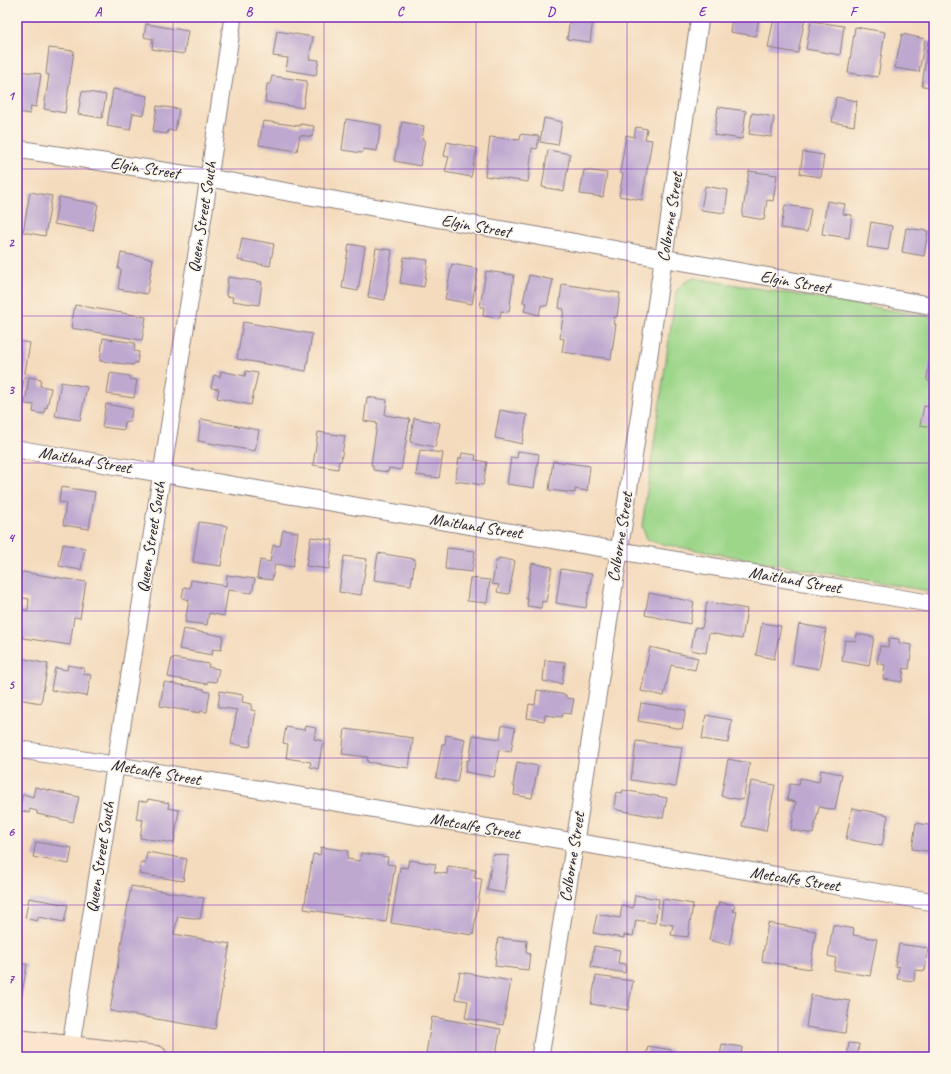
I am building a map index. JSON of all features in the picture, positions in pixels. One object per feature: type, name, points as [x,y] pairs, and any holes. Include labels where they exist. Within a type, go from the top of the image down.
[{"type":"street","name":"Queen Street South","points":[[70,1052],[209,178],[233,17]]},
{"type":"street","name":"Colborne Street","points":[[540,1057],[575,842],[618,550],[700,17]]},
{"type":"street","name":"Elgin Street","points":[[17,149],[209,178],[934,306]]},
{"type":"street","name":"Maitland Street","points":[[17,449],[934,604]]},
{"type":"street","name":"Metcalfe Street","points":[[17,749],[934,902]]},
{"type":"street","points":[[17,1041],[70,1052],[156,1057]]},
{"type":"green space","points":[[694,278],[934,317],[934,592],[662,544],[647,539],[642,526],[676,291],[685,282]]},
{"type":"building","points":[[732,17],[759,17],[756,36],[730,32]]},
{"type":"building","points":[[774,17],[805,18],[798,53],[768,48]]},
{"type":"building","points":[[570,18],[593,20],[590,42],[567,39]]},
{"type":"building","points":[[811,21],[844,26],[840,55],[806,49]]},
{"type":"building","points":[[146,24],[188,31],[184,54],[152,49],[153,39],[144,37]]},
{"type":"building","points":[[855,27],[885,32],[878,77],[848,73]]},
{"type":"building","points":[[277,31],[313,37],[309,59],[319,60],[316,75],[286,70],[288,58],[273,56]]},
{"type":"building","points":[[902,34],[925,39],[919,72],[895,68]]},
{"type":"building","points":[[928,41],[934,42],[934,87],[922,86]]},
{"type":"building","points":[[49,48],[74,51],[65,113],[44,109],[49,75],[46,74]]},
{"type":"building","points":[[20,71],[41,74],[36,107],[31,106],[30,114],[17,112],[17,92]]},
{"type":"building","points":[[272,76],[307,81],[303,108],[265,102],[267,84],[270,84]]},
{"type":"building","points":[[113,89],[148,96],[144,115],[133,113],[130,130],[107,126]]},
{"type":"building","points":[[82,91],[106,95],[102,118],[78,114]]},
{"type":"building","points":[[836,97],[857,101],[854,126],[832,122]]},
{"type":"building","points":[[157,106],[179,109],[175,131],[168,130],[167,134],[153,132]]},
{"type":"building","points":[[718,107],[746,111],[742,139],[714,135]]},
{"type":"building","points":[[752,113],[774,117],[771,137],[749,134]]},
{"type":"building","points":[[544,118],[562,122],[558,145],[540,142]]},
{"type":"building","points":[[346,119],[381,125],[377,151],[363,149],[362,153],[342,150]]},
{"type":"building","points":[[263,121],[300,126],[300,124],[314,126],[312,137],[300,135],[297,151],[259,145]]},
{"type":"building","points":[[402,122],[424,126],[422,139],[425,140],[420,166],[394,161]]},
{"type":"building","points":[[636,127],[647,129],[645,139],[652,140],[642,200],[619,196],[623,174],[620,173],[626,135],[634,137]]},
{"type":"building","points":[[521,134],[539,136],[537,149],[532,148],[528,182],[485,176],[490,137],[520,140]]},
{"type":"building","points":[[447,142],[477,148],[471,177],[445,172],[449,157],[444,156]]},
{"type":"building","points":[[548,150],[570,154],[564,191],[542,187]]},
{"type":"building","points":[[803,152],[824,155],[821,177],[800,174]]},
{"type":"building","points":[[584,170],[607,173],[603,197],[580,194]]},
{"type":"building","points":[[749,171],[777,175],[773,201],[767,200],[764,220],[742,216]]},
{"type":"building","points":[[705,186],[728,190],[725,213],[701,210]]},
{"type":"building","points":[[30,192],[52,196],[45,236],[23,232]]},
{"type":"building","points":[[59,197],[98,204],[93,231],[54,224]]},
{"type":"building","points":[[827,201],[845,204],[843,214],[852,215],[849,238],[822,234]]},
{"type":"building","points":[[785,205],[811,209],[807,232],[781,228]]},
{"type":"building","points":[[871,222],[892,226],[888,250],[867,247]]},
{"type":"building","points":[[906,228],[928,231],[924,256],[902,252]]},
{"type":"building","points":[[242,238],[274,244],[270,266],[238,260]]},
{"type":"building","points":[[349,244],[365,247],[358,291],[342,288]]},
{"type":"building","points":[[376,248],[392,250],[385,300],[368,297]]},
{"type":"building","points":[[121,253],[153,259],[147,294],[118,289],[121,270],[118,269]]},
{"type":"building","points":[[404,257],[428,260],[424,287],[400,283]]},
{"type":"building","points":[[452,264],[478,269],[472,304],[445,299]]},
{"type":"building","points":[[486,271],[514,275],[509,312],[501,311],[500,318],[483,316],[484,307],[480,307]]},
{"type":"building","points":[[529,275],[553,280],[547,306],[541,305],[539,315],[524,311],[526,303],[523,302]]},
{"type":"building","points":[[228,277],[262,282],[259,305],[232,301],[233,297],[226,296]]},
{"type":"building","points":[[562,284],[620,293],[617,317],[614,317],[613,324],[616,324],[611,359],[562,352],[564,339],[560,338],[564,309],[559,308]]},
{"type":"building","points":[[75,305],[146,317],[142,340],[71,328]]},
{"type":"building","points":[[243,322],[312,334],[306,371],[237,359]]},
{"type":"building","points":[[103,338],[135,343],[134,351],[139,352],[137,363],[134,363],[133,365],[100,361]]},
{"type":"building","points":[[17,341],[30,343],[20,402],[17,402]]},
{"type":"building","points":[[934,358],[934,385],[927,380],[929,363]]},
{"type":"building","points":[[221,371],[245,376],[246,371],[258,373],[251,405],[217,398],[219,389],[211,388],[214,375],[220,377]]},
{"type":"building","points":[[110,373],[130,376],[130,379],[137,380],[134,398],[107,394]]},
{"type":"building","points":[[29,377],[41,379],[40,386],[51,388],[47,408],[45,407],[44,414],[33,412],[34,405],[25,404]]},
{"type":"building","points":[[61,382],[87,387],[80,420],[55,416]]},
{"type":"building","points":[[367,397],[387,400],[385,415],[410,419],[401,470],[389,468],[388,472],[373,470],[373,465],[371,465],[377,423],[364,421]]},
{"type":"building","points":[[106,404],[132,409],[130,422],[125,421],[124,430],[102,427]]},
{"type":"building","points":[[924,406],[934,408],[934,427],[920,425]]},
{"type":"building","points":[[500,410],[527,415],[522,444],[495,438]]},
{"type":"building","points":[[414,418],[440,423],[435,447],[410,442]]},
{"type":"building","points":[[201,419],[259,430],[255,451],[198,441]]},
{"type":"building","points":[[318,432],[345,436],[341,461],[339,461],[338,469],[313,465]]},
{"type":"building","points":[[420,450],[443,453],[439,478],[416,475]]},
{"type":"building","points":[[518,451],[539,454],[534,488],[507,484],[511,457],[517,458]]},
{"type":"building","points":[[462,453],[476,455],[475,460],[487,462],[483,485],[455,481],[459,458],[461,459]]},
{"type":"building","points":[[553,461],[590,466],[587,491],[575,489],[575,493],[549,490]]},
{"type":"building","points":[[61,487],[95,492],[89,529],[63,525],[66,503],[59,502]]},
{"type":"building","points":[[199,522],[227,526],[221,566],[193,562]]},
{"type":"building","points":[[283,530],[298,532],[293,567],[275,564],[272,580],[257,578],[260,560],[270,562],[273,545],[280,546]]},
{"type":"building","points":[[311,537],[333,540],[329,569],[306,566]]},
{"type":"building","points":[[63,544],[85,548],[81,570],[59,566]]},
{"type":"building","points":[[447,548],[475,551],[472,572],[445,569]]},
{"type":"building","points":[[378,553],[415,559],[411,585],[374,580]]},
{"type":"building","points":[[344,556],[367,559],[361,595],[339,592]]},
{"type":"building","points":[[499,558],[515,561],[509,594],[497,592],[499,585],[492,584],[496,561],[498,561]]},
{"type":"building","points":[[532,563],[552,567],[546,602],[542,601],[541,608],[527,606],[528,599],[526,599]]},
{"type":"building","points":[[561,569],[592,574],[586,608],[556,603]]},
{"type":"building","points":[[22,572],[86,582],[80,618],[74,617],[70,645],[23,638],[23,636],[17,635],[19,609],[28,610],[29,599],[18,597]]},
{"type":"building","points":[[227,575],[255,579],[252,593],[228,590],[224,616],[209,613],[207,625],[185,622],[189,600],[182,598],[184,587],[190,588],[191,580],[226,586]]},
{"type":"building","points":[[470,578],[490,580],[487,603],[467,601]]},
{"type":"building","points":[[649,593],[694,602],[690,624],[645,615]]},
{"type":"building","points":[[707,602],[747,609],[742,639],[709,633],[706,653],[691,650],[695,627],[702,628]]},
{"type":"building","points":[[762,623],[781,626],[774,659],[756,655]]},
{"type":"building","points":[[799,624],[826,629],[819,669],[792,664]]},
{"type":"building","points":[[183,629],[223,636],[221,650],[213,649],[212,655],[179,649]]},
{"type":"building","points":[[857,634],[874,637],[869,666],[842,661],[845,640],[856,641]]},
{"type":"building","points":[[889,638],[899,639],[899,643],[912,645],[909,669],[904,668],[902,682],[883,679],[885,665],[877,663],[880,646],[888,647]]},
{"type":"building","points":[[650,647],[698,658],[695,670],[671,665],[664,696],[641,691]]},
{"type":"building","points":[[20,658],[48,664],[41,703],[17,699],[17,673]]},
{"type":"building","points":[[172,658],[209,664],[208,667],[219,669],[216,682],[208,681],[207,684],[168,677]]},
{"type":"building","points":[[545,660],[565,662],[562,684],[543,681]]},
{"type":"building","points":[[68,665],[84,668],[83,674],[91,675],[87,696],[51,690],[55,668],[67,670]]},
{"type":"building","points":[[164,682],[204,689],[204,691],[210,692],[207,712],[200,711],[200,713],[160,706]]},
{"type":"building","points":[[537,690],[566,695],[566,698],[574,699],[571,714],[563,713],[562,717],[545,715],[544,721],[527,718],[529,704],[535,705]]},
{"type":"building","points":[[220,691],[243,695],[242,702],[252,704],[251,710],[256,711],[250,747],[231,744],[237,710],[218,707]]},
{"type":"building","points":[[641,703],[686,710],[682,729],[638,721]]},
{"type":"building","points":[[706,715],[732,720],[728,743],[702,739]]},
{"type":"building","points":[[502,725],[515,728],[511,752],[499,750],[494,777],[465,772],[467,760],[469,761],[473,735],[500,739]]},
{"type":"building","points":[[305,726],[316,728],[314,739],[323,741],[318,769],[310,767],[311,762],[286,758],[288,744],[283,743],[286,727],[304,730]]},
{"type":"building","points":[[345,729],[413,738],[409,768],[367,762],[368,757],[342,754]]},
{"type":"building","points":[[446,735],[465,739],[457,782],[436,778],[442,744],[445,744]]},
{"type":"building","points":[[636,741],[682,747],[676,787],[631,780]]},
{"type":"building","points":[[728,759],[750,763],[743,800],[721,796]]},
{"type":"building","points":[[517,762],[538,766],[532,798],[514,795],[515,787],[513,786]]},
{"type":"building","points":[[821,770],[842,774],[835,810],[819,807],[813,834],[791,830],[796,802],[787,800],[790,784],[799,785],[800,778],[819,782]]},
{"type":"building","points":[[751,781],[775,785],[766,831],[742,826]]},
{"type":"building","points":[[35,787],[79,797],[73,822],[37,814],[37,811],[30,809],[29,813],[19,810],[23,794],[33,797]]},
{"type":"building","points":[[623,790],[667,798],[663,818],[618,810],[614,807],[616,792],[622,793]]},
{"type":"building","points":[[148,799],[169,803],[168,808],[179,810],[174,843],[140,838],[143,820],[136,819],[139,801],[147,802]]},
{"type":"building","points":[[852,808],[888,815],[882,846],[846,839]]},
{"type":"building","points":[[916,823],[934,826],[934,852],[912,849]]},
{"type":"building","points":[[36,842],[72,848],[69,864],[33,857]]},
{"type":"building","points":[[321,847],[348,851],[347,859],[360,861],[361,853],[388,857],[387,864],[395,865],[386,922],[304,909],[313,854],[320,855]]},
{"type":"building","points":[[147,852],[187,859],[183,881],[139,874],[141,862],[145,863]]},
{"type":"building","points":[[493,854],[509,856],[504,893],[487,890]]},
{"type":"building","points":[[409,860],[436,864],[434,872],[447,874],[448,866],[476,870],[474,878],[482,879],[473,935],[391,923],[400,867],[407,868]]},
{"type":"building","points":[[131,886],[204,898],[200,919],[178,916],[174,934],[230,944],[215,1029],[110,1011]]},
{"type":"building","points":[[635,895],[659,899],[655,923],[636,920],[633,936],[624,935],[624,938],[593,933],[597,914],[620,918],[622,905],[633,908]]},
{"type":"building","points":[[29,898],[68,905],[64,922],[38,917],[37,921],[25,918]]},
{"type":"building","points":[[663,899],[693,904],[688,937],[671,935],[673,925],[660,923]]},
{"type":"building","points":[[719,902],[735,905],[733,911],[737,912],[729,945],[709,940],[716,907],[718,908]]},
{"type":"building","points":[[768,923],[816,931],[810,969],[762,961]]},
{"type":"building","points":[[833,925],[854,929],[853,935],[877,939],[870,976],[834,970],[836,958],[828,956]]},
{"type":"building","points":[[498,938],[527,941],[526,953],[530,954],[528,970],[495,966]]},
{"type":"building","points":[[899,944],[928,948],[925,971],[915,970],[914,981],[897,979],[899,967],[895,966]]},
{"type":"building","points":[[594,946],[620,950],[618,963],[626,964],[625,973],[591,967]]},
{"type":"building","points":[[17,963],[27,964],[20,1006],[17,1006]]},
{"type":"building","points":[[460,972],[511,981],[503,1025],[465,1018],[468,1001],[455,999]]},
{"type":"building","points":[[596,976],[633,981],[628,1010],[591,1004]]},
{"type":"building","points":[[811,995],[850,1001],[845,1033],[806,1027]]},
{"type":"building","points":[[432,1017],[501,1029],[495,1057],[444,1057],[426,1054]]},
{"type":"building","points":[[849,1043],[859,1044],[857,1057],[847,1057]]},
{"type":"building","points":[[722,1044],[742,1047],[741,1057],[720,1057]]},
{"type":"building","points":[[648,1046],[672,1050],[671,1057],[646,1057]]}]
